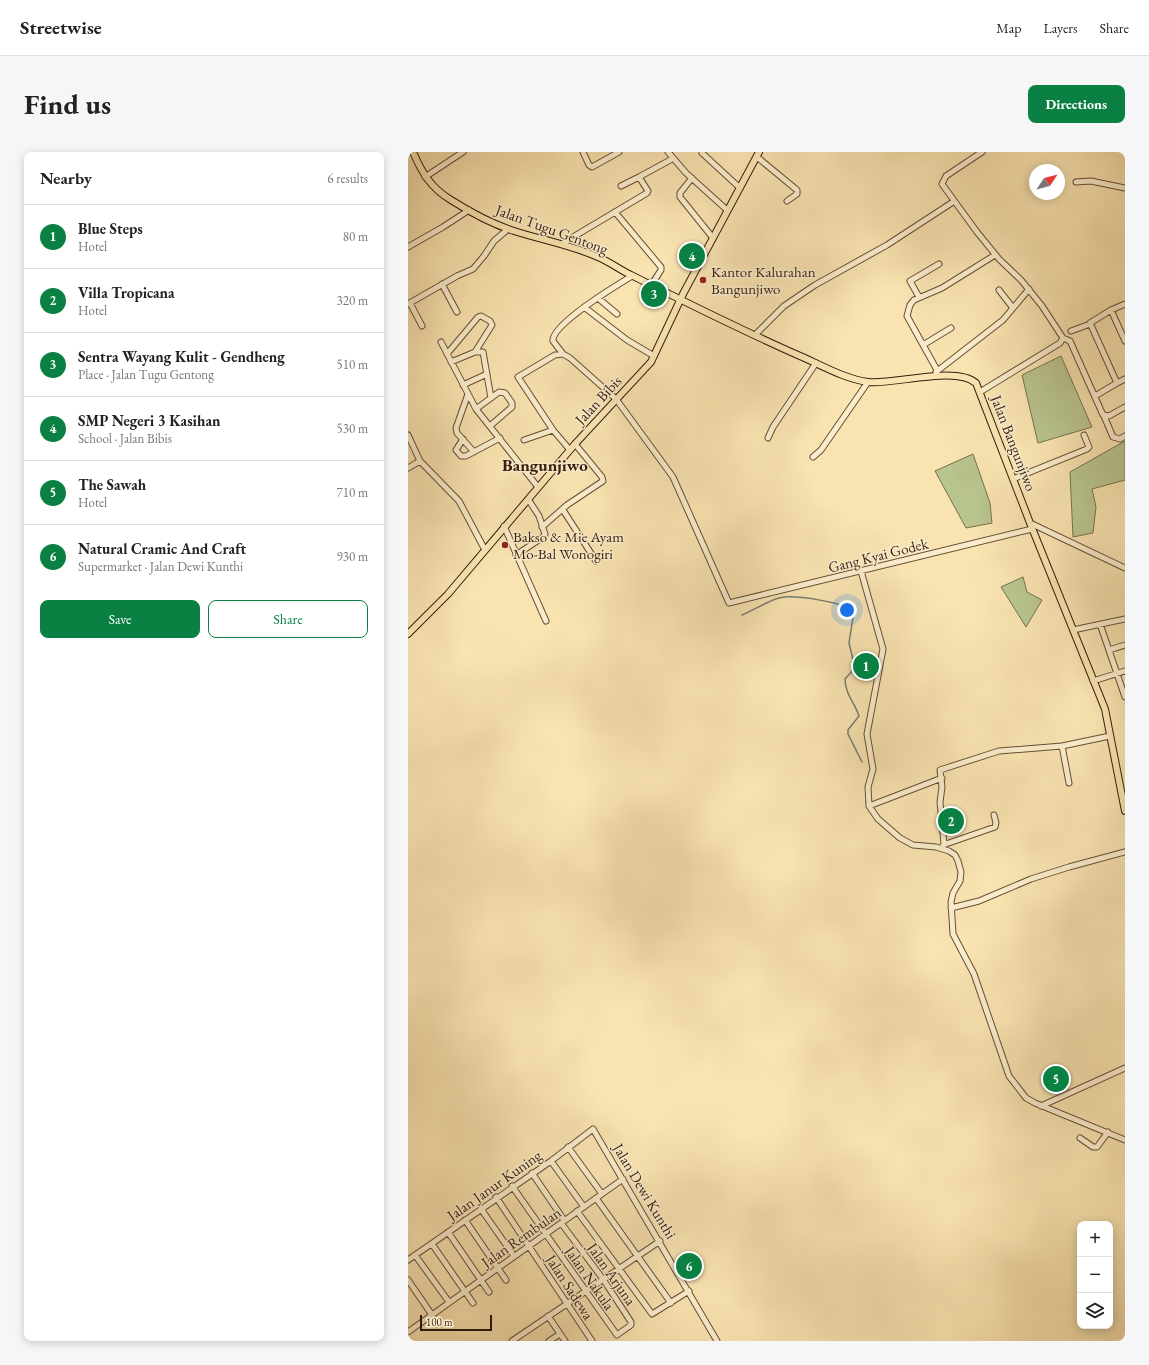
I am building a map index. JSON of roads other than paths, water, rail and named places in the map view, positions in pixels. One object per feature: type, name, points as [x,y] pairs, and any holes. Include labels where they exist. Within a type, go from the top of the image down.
[{"type":"main road","name":"Jalan Tugu Gentong","points":[[413,152],[425,177],[438,192],[469,210],[508,229],[563,243],[598,257],[632,276],[652,284],[680,299]]},
{"type":"main road","name":"Jalan Bibis","points":[[408,634],[448,594],[504,526],[575,444],[651,362],[680,299],[758,154]]},
{"type":"main road","name":"Jalan Bangunjiwo","points":[[680,299],[816,363],[868,382],[930,376],[966,377],[976,383],[1031,526],[1105,709],[1125,811]]},
{"type":"street","points":[[425,177],[463,152]]},
{"type":"street","points":[[583,152],[589,165],[592,167],[618,152]]},
{"type":"street","points":[[668,152],[672,159],[727,210]]},
{"type":"street","points":[[982,152],[943,179],[942,184],[953,202],[995,255],[1029,289],[1050,316],[1063,338],[1070,341],[1113,437],[1120,439],[1125,436]]},
{"type":"street","points":[[702,153],[740,188]]},
{"type":"street","points":[[758,154],[797,190],[797,194],[787,201]]},
{"type":"street","points":[[621,186],[672,159]]},
{"type":"street","points":[[563,243],[647,192],[639,177]]},
{"type":"street","points":[[692,178],[680,192],[680,197],[713,238]]},
{"type":"street","points":[[1076,182],[1091,181],[1125,188]]},
{"type":"street","points":[[755,335],[784,306],[821,281],[880,249],[953,202]]},
{"type":"street","points":[[408,247],[440,229],[469,210]]},
{"type":"street","points":[[615,212],[661,267],[661,270],[652,284]]},
{"type":"street","points":[[422,326],[409,304],[442,284],[473,269],[484,256],[494,240],[508,229]]},
{"type":"street","points":[[937,370],[907,316],[912,302],[919,297],[942,288],[995,255]]},
{"type":"street","points":[[919,297],[910,281],[939,264]]},
{"type":"street","points":[[616,399],[570,358],[563,354],[555,345],[552,338],[584,307],[632,276]]},
{"type":"street","points":[[442,284],[457,312]]},
{"type":"street","points":[[930,376],[1003,320],[1029,289]]},
{"type":"street","points":[[999,290],[1013,308]]},
{"type":"street","points":[[598,298],[617,314]]},
{"type":"street","points":[[1071,331],[1090,324],[1111,310],[1125,304]]},
{"type":"street","points":[[584,307],[627,340],[654,356]]},
{"type":"street","points":[[1111,310],[1123,333],[1125,341]]},
{"type":"street","points":[[447,354],[466,329],[478,317],[482,316],[490,321],[492,325],[475,352]]},
{"type":"street","points":[[1090,324],[1117,383]]},
{"type":"street","points":[[923,345],[951,328]]},
{"type":"street","points":[[980,392],[1060,343],[1063,338]]},
{"type":"street","points":[[440,342],[476,409],[538,487]]},
{"type":"street","points":[[451,362],[475,352],[483,352],[491,398]]},
{"type":"street","points":[[563,354],[555,355],[518,378],[553,430],[570,450]]},
{"type":"street","points":[[768,438],[773,427],[816,363]]},
{"type":"street","points":[[463,385],[487,374]]},
{"type":"street","points":[[1095,396],[1125,379]]},
{"type":"street","points":[[813,457],[821,450],[868,382]]},
{"type":"street","points":[[476,409],[499,392],[503,392],[512,405],[490,426]]},
{"type":"street","points":[[468,394],[456,428],[474,452]]},
{"type":"street","name":"Gang Kyai Godek","points":[[616,399],[673,477],[729,603],[861,571],[1031,526]]},
{"type":"street","points":[[1104,416],[1109,416],[1125,407]]},
{"type":"street","points":[[524,440],[553,430]]},
{"type":"street","points":[[408,435],[420,461],[459,501],[484,550]]},
{"type":"street","points":[[1013,479],[1087,449],[1089,447],[1084,435]]},
{"type":"street","points":[[463,439],[457,447],[458,455],[466,456],[500,438]]},
{"type":"street","points":[[542,527],[603,481],[602,477],[575,444]]},
{"type":"street","points":[[408,468],[420,461]]},
{"type":"street","points":[[516,555],[543,537],[545,534],[539,516],[528,500]]},
{"type":"street","points":[[563,510],[596,561]]},
{"type":"street","points":[[504,526],[546,620]]},
{"type":"street","points":[[1031,526],[1125,568]]},
{"type":"street","points":[[861,571],[883,649],[867,734],[868,747],[873,769],[868,787],[869,806],[878,819],[900,838],[913,845],[936,847],[949,851],[955,855],[961,872],[960,880],[953,893],[951,908],[953,934],[974,974],[1009,1076],[1026,1098],[1041,1106],[1125,1140]]},
{"type":"street","points":[[1073,630],[1125,619]]},
{"type":"street","points":[[1100,624],[1125,697]]},
{"type":"street","points":[[1109,650],[1125,645]]},
{"type":"street","points":[[1093,680],[1125,671]]},
{"type":"street","points":[[944,844],[940,802],[942,778],[940,770],[999,751],[1062,746],[1110,736]]},
{"type":"street","points":[[1062,746],[1069,783]]},
{"type":"street","points":[[869,806],[942,778]]},
{"type":"street","points":[[936,847],[995,827],[996,823],[994,815]]},
{"type":"street","points":[[951,908],[979,901],[1031,879],[1125,852]]},
{"type":"street","points":[[1041,1106],[1125,1068]]},
{"type":"street","name":"Jalan Janur Kuning","points":[[408,1260],[551,1160],[593,1128]]},
{"type":"street","name":"Jalan Dewi Kunthi","points":[[593,1128],[717,1341]]},
{"type":"street","points":[[1080,1138],[1094,1147],[1097,1147],[1108,1132]]},
{"type":"street","points":[[568,1147],[602,1194]]},
{"type":"street","points":[[551,1160],[584,1207]]},
{"type":"street","name":"Jalan Arjuna","points":[[532,1173],[563,1222],[632,1323],[616,1335]]},
{"type":"street","name":"Jalan Rembulan","points":[[408,1332],[623,1179]]},
{"type":"street","name":"Jalan Nakula","points":[[512,1186],[616,1335]]},
{"type":"street","name":"Jalan Sadewa","points":[[496,1197],[529,1245],[549,1279],[592,1341]]},
{"type":"street","points":[[596,1198],[671,1303]]},
{"type":"street","points":[[481,1209],[514,1256]]},
{"type":"street","points":[[577,1211],[653,1314],[689,1291]]},
{"type":"street","points":[[465,1220],[506,1280]]},
{"type":"street","points":[[448,1232],[489,1292]]},
{"type":"street","points":[[512,1341],[660,1241]]},
{"type":"street","points":[[432,1244],[473,1303]]},
{"type":"street","points":[[415,1255],[449,1302]]},
{"type":"street","points":[[408,1280],[430,1317]]},
{"type":"street","points":[[548,1316],[565,1341]]},
{"type":"street","points":[[549,1341],[560,1334]]},
{"type":"waterway","points":[[742,615],[771,601],[786,597],[806,598],[829,602],[854,611],[849,643],[855,668],[845,679],[845,684],[848,694],[859,716],[848,730],[848,734],[862,762]]},
{"type":"place","name":"SMP Negeri 3 Kasihan","points":[[692,256]]},
{"type":"place","name":"Kantor Kalurahan Bangunjiwo","points":[[703,280]]},
{"type":"place","name":"Sentra Wayang Kulit - Gendheng","points":[[654,294]]},
{"type":"place","name":"Bakso & Mie Ayam Mo-Bal Wonogiri","points":[[505,545]]},
{"type":"place","name":"Blue Steps","points":[[866,666]]},
{"type":"place","name":"Villa Tropicana","points":[[951,821]]},
{"type":"place","name":"The Sawah","points":[[1056,1079]]},
{"type":"place","name":"Natural Cramic And Craft","points":[[689,1266]]},
{"type":"district","name":"Bangunjiwo","points":[[545,465]]}]
